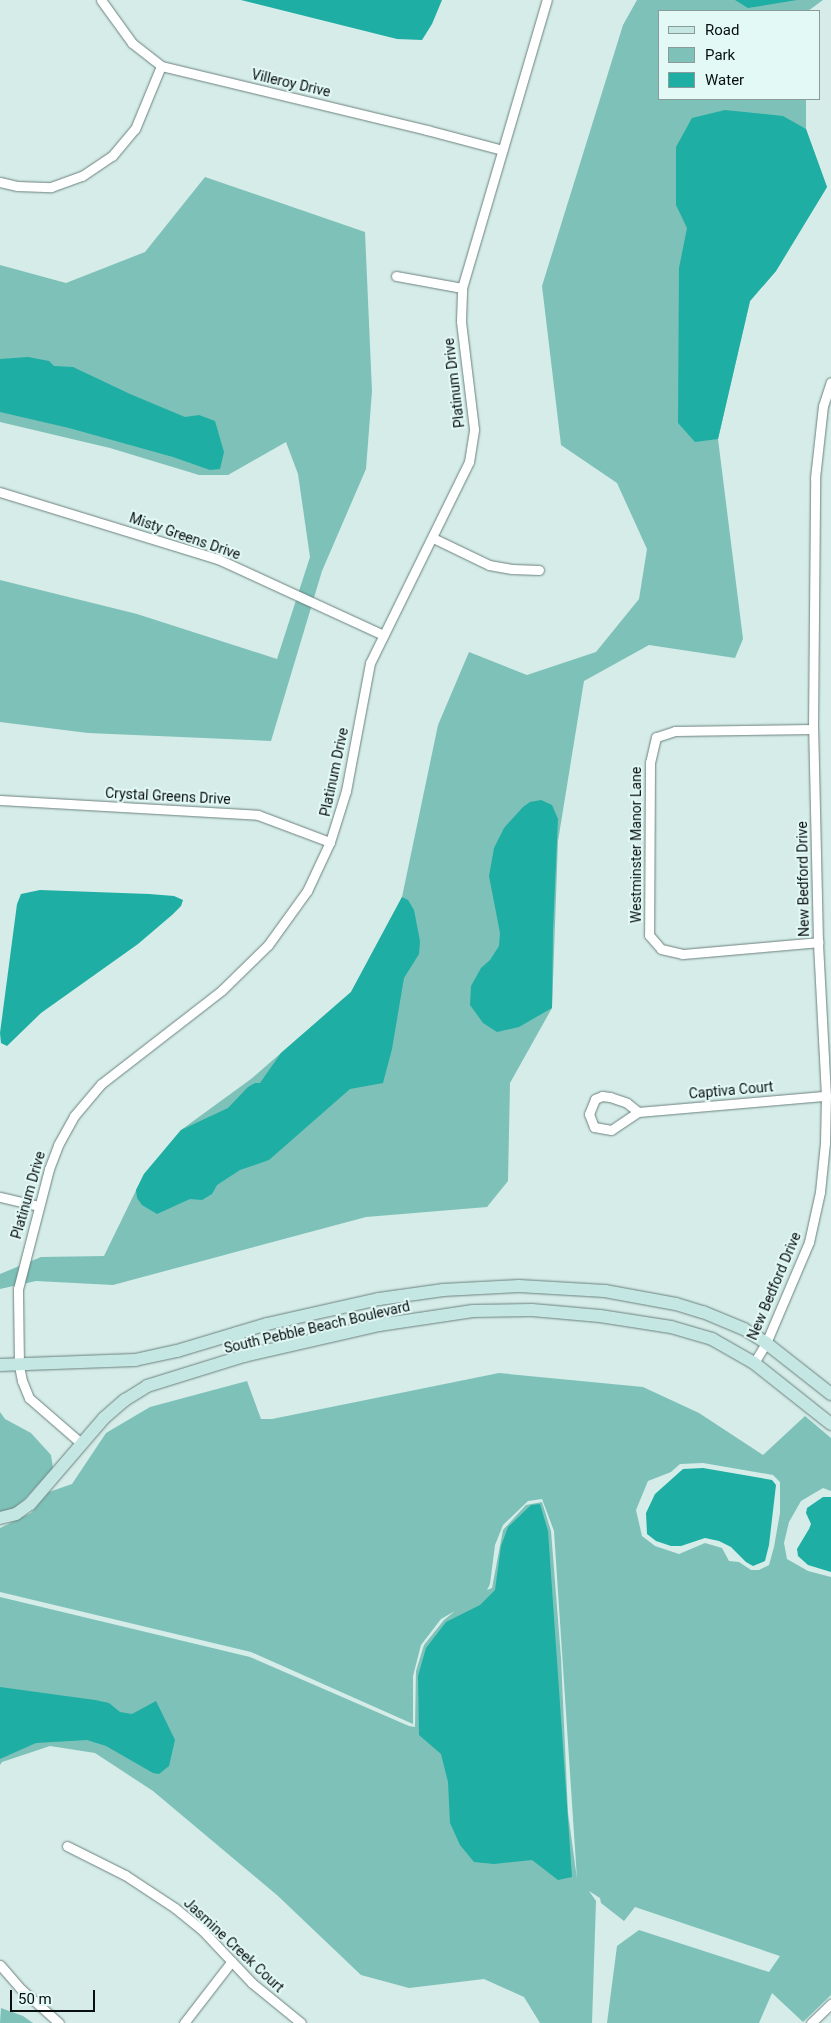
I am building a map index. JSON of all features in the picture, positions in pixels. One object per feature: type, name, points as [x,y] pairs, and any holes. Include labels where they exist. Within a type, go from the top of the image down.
[{"type":"street","name":"Villeroy Drive","points":[[101,0],[132,43],[161,66],[502,150]]},
{"type":"street","name":"Platinum Drive","points":[[82,1444],[29,1398],[22,1381],[19,1365],[18,1289],[38,1206],[58,1145],[82,1106],[112,1074],[222,990],[260,954],[300,901],[330,842],[346,791],[368,672],[383,635],[467,470],[473,446],[473,420],[461,321],[462,288],[547,0]]},
{"type":"street","points":[[0,182],[17,186],[51,186],[82,176],[112,156],[134,129],[161,66]]},
{"type":"street","points":[[396,276],[462,288]]},
{"type":"street","name":"New Bedford Drive","points":[[754,1363],[766,1343],[809,1242],[820,1192],[826,1096],[818,942],[813,729],[815,478],[823,406],[831,382]]},
{"type":"street","name":"Misty Greens Drive","points":[[0,492],[218,559],[383,635]]},
{"type":"street","points":[[433,538],[489,565],[512,569],[538,570]]},
{"type":"street","name":"Westminster Manor Lane","points":[[813,729],[675,731],[656,737],[650,762],[649,935],[661,949],[682,954],[818,942]]},
{"type":"street","name":"Crystal Greens Drive","points":[[0,800],[258,815],[330,842]]},
{"type":"street","points":[[602,1096],[610,1096],[627,1103],[638,1112],[619,1127],[610,1130],[594,1127],[589,1114],[595,1099],[602,1096]]},
{"type":"street","name":"Captiva Court","points":[[638,1112],[826,1096]]},
{"type":"street","points":[[0,1197],[38,1206]]},
{"type":"street","name":"South Pebble Beach Boulevard","points":[[0,1365],[135,1360],[378,1299],[444,1290],[519,1286],[606,1291],[676,1304],[725,1319],[766,1343],[831,1394]]},
{"type":"street","name":"South Pebble Beach Boulevard","points":[[0,1520],[16,1514],[36,1498],[112,1410],[147,1386],[244,1356],[379,1325],[473,1311],[532,1310],[600,1316],[671,1326],[712,1340],[754,1363],[831,1424]]},
{"type":"street","points":[[238,1333],[244,1356]]},
{"type":"street","name":"Jasmine Creek Court","points":[[67,1846],[125,1875],[159,1896],[203,1932],[271,2000],[301,2023]]},
{"type":"street","points":[[184,2023],[232,1961]]},
{"type":"street","points":[[0,1965],[21,1988],[59,2023]]},
{"type":"street","points":[[811,2023],[831,2004]]},
{"type":"green space","points":[[637,0],[823,0],[809,10],[658,10],[658,100],[806,100],[806,129],[827,187],[776,271],[750,301],[718,439],[743,639],[735,658],[649,645],[584,681],[558,841],[552,1008],[510,1083],[508,1181],[487,1207],[366,1217],[113,1285],[36,1281],[0,1289],[0,1274],[41,1257],[104,1256],[144,1174],[181,1130],[251,1079],[351,992],[402,897],[438,725],[469,652],[527,675],[596,652],[639,599],[647,549],[617,483],[561,445],[542,286],[623,25]]},
{"type":"green space","points":[[205,177],[365,232],[372,391],[366,469],[322,571],[271,741],[88,733],[0,722],[0,580],[137,614],[277,659],[310,557],[298,474],[286,442],[228,475],[199,475],[110,448],[0,422],[0,265],[66,283],[145,252]]},
{"type":"green space","points":[[499,1373],[643,1387],[699,1413],[763,1455],[805,1416],[831,1438],[831,1491],[823,1488],[801,1501],[789,1522],[784,1543],[787,1559],[808,1571],[831,1577],[831,1995],[803,2022],[772,1993],[759,2023],[607,2023],[617,1946],[639,1930],[769,1972],[780,1956],[635,1907],[624,1921],[601,1903],[600,1898],[589,1891],[596,1901],[592,2023],[540,2023],[524,1997],[484,1979],[409,1988],[361,1975],[278,1896],[153,1791],[95,1753],[50,1746],[2,1762],[0,1765],[0,1597],[250,1657],[415,1727],[416,1671],[424,1645],[444,1620],[455,1611],[441,1619],[421,1645],[413,1676],[413,1724],[251,1652],[0,1592],[0,1528],[31,1513],[49,1492],[72,1484],[106,1433],[150,1407],[247,1381],[261,1419],[272,1419]],"holes":[[[703,1463],[773,1475],[780,1482],[780,1513],[769,1565],[759,1570],[751,1570],[739,1562],[729,1561],[722,1548],[705,1543],[679,1554],[655,1546],[642,1536],[636,1510],[648,1481],[671,1472],[680,1464]],[[542,1499],[554,1531],[577,1879],[568,1813],[561,1658],[551,1531],[542,1502],[526,1505],[503,1530],[492,1588],[487,1590],[490,1584],[495,1545],[503,1525],[528,1501]]]},
{"type":"green space","points":[[0,1412],[5,1419],[31,1433],[51,1455],[53,1468],[25,1499],[13,1509],[0,1512]]},
{"type":"green space","points":[[1,2008],[23,2016],[33,2023],[0,2023]]},
{"type":"water","points":[[241,0],[442,0],[432,24],[422,40],[397,39]]},
{"type":"water","points":[[735,0],[797,0],[748,8]]},
{"type":"water","points":[[725,110],[783,116],[806,129],[827,187],[776,271],[750,301],[718,439],[695,442],[678,423],[679,268],[687,228],[676,205],[676,147],[692,118]]},
{"type":"water","points":[[28,357],[49,361],[54,366],[73,367],[185,417],[199,415],[215,421],[224,452],[220,469],[210,470],[173,457],[69,428],[0,412],[0,359]]},
{"type":"water","points":[[541,800],[552,805],[558,819],[552,1008],[519,1027],[497,1032],[483,1023],[470,1005],[471,986],[481,968],[490,960],[499,946],[500,933],[489,876],[494,848],[504,828],[523,807],[530,802]]},
{"type":"water","points":[[40,890],[149,894],[174,896],[183,900],[181,906],[172,915],[138,944],[41,1013],[7,1046],[1,1043],[0,1033],[17,904],[21,894]]},
{"type":"water","points":[[402,897],[408,900],[414,910],[420,941],[419,954],[404,978],[392,1049],[383,1083],[350,1089],[269,1160],[240,1170],[217,1185],[212,1194],[202,1200],[190,1199],[157,1214],[142,1205],[137,1198],[136,1190],[144,1174],[181,1130],[228,1108],[248,1087],[255,1083],[260,1083],[281,1053],[351,992]]},
{"type":"water","points":[[703,1468],[772,1480],[776,1485],[769,1545],[765,1561],[753,1566],[746,1562],[731,1547],[719,1541],[705,1538],[681,1546],[671,1546],[656,1541],[647,1534],[646,1513],[655,1494],[683,1469]]},
{"type":"water","points":[[823,1497],[831,1497],[831,1572],[808,1565],[798,1556],[797,1549],[811,1524],[806,1513],[807,1508]]},
{"type":"water","points":[[540,1504],[548,1531],[572,1877],[558,1880],[532,1860],[494,1864],[474,1862],[460,1845],[450,1823],[448,1782],[441,1754],[419,1735],[418,1676],[426,1648],[446,1622],[480,1605],[495,1590],[501,1546],[508,1527],[531,1505]]},
{"type":"water","points":[[0,1687],[95,1700],[109,1703],[120,1712],[132,1714],[156,1701],[175,1740],[169,1766],[159,1774],[153,1773],[106,1746],[87,1740],[36,1743],[0,1759]]}]
